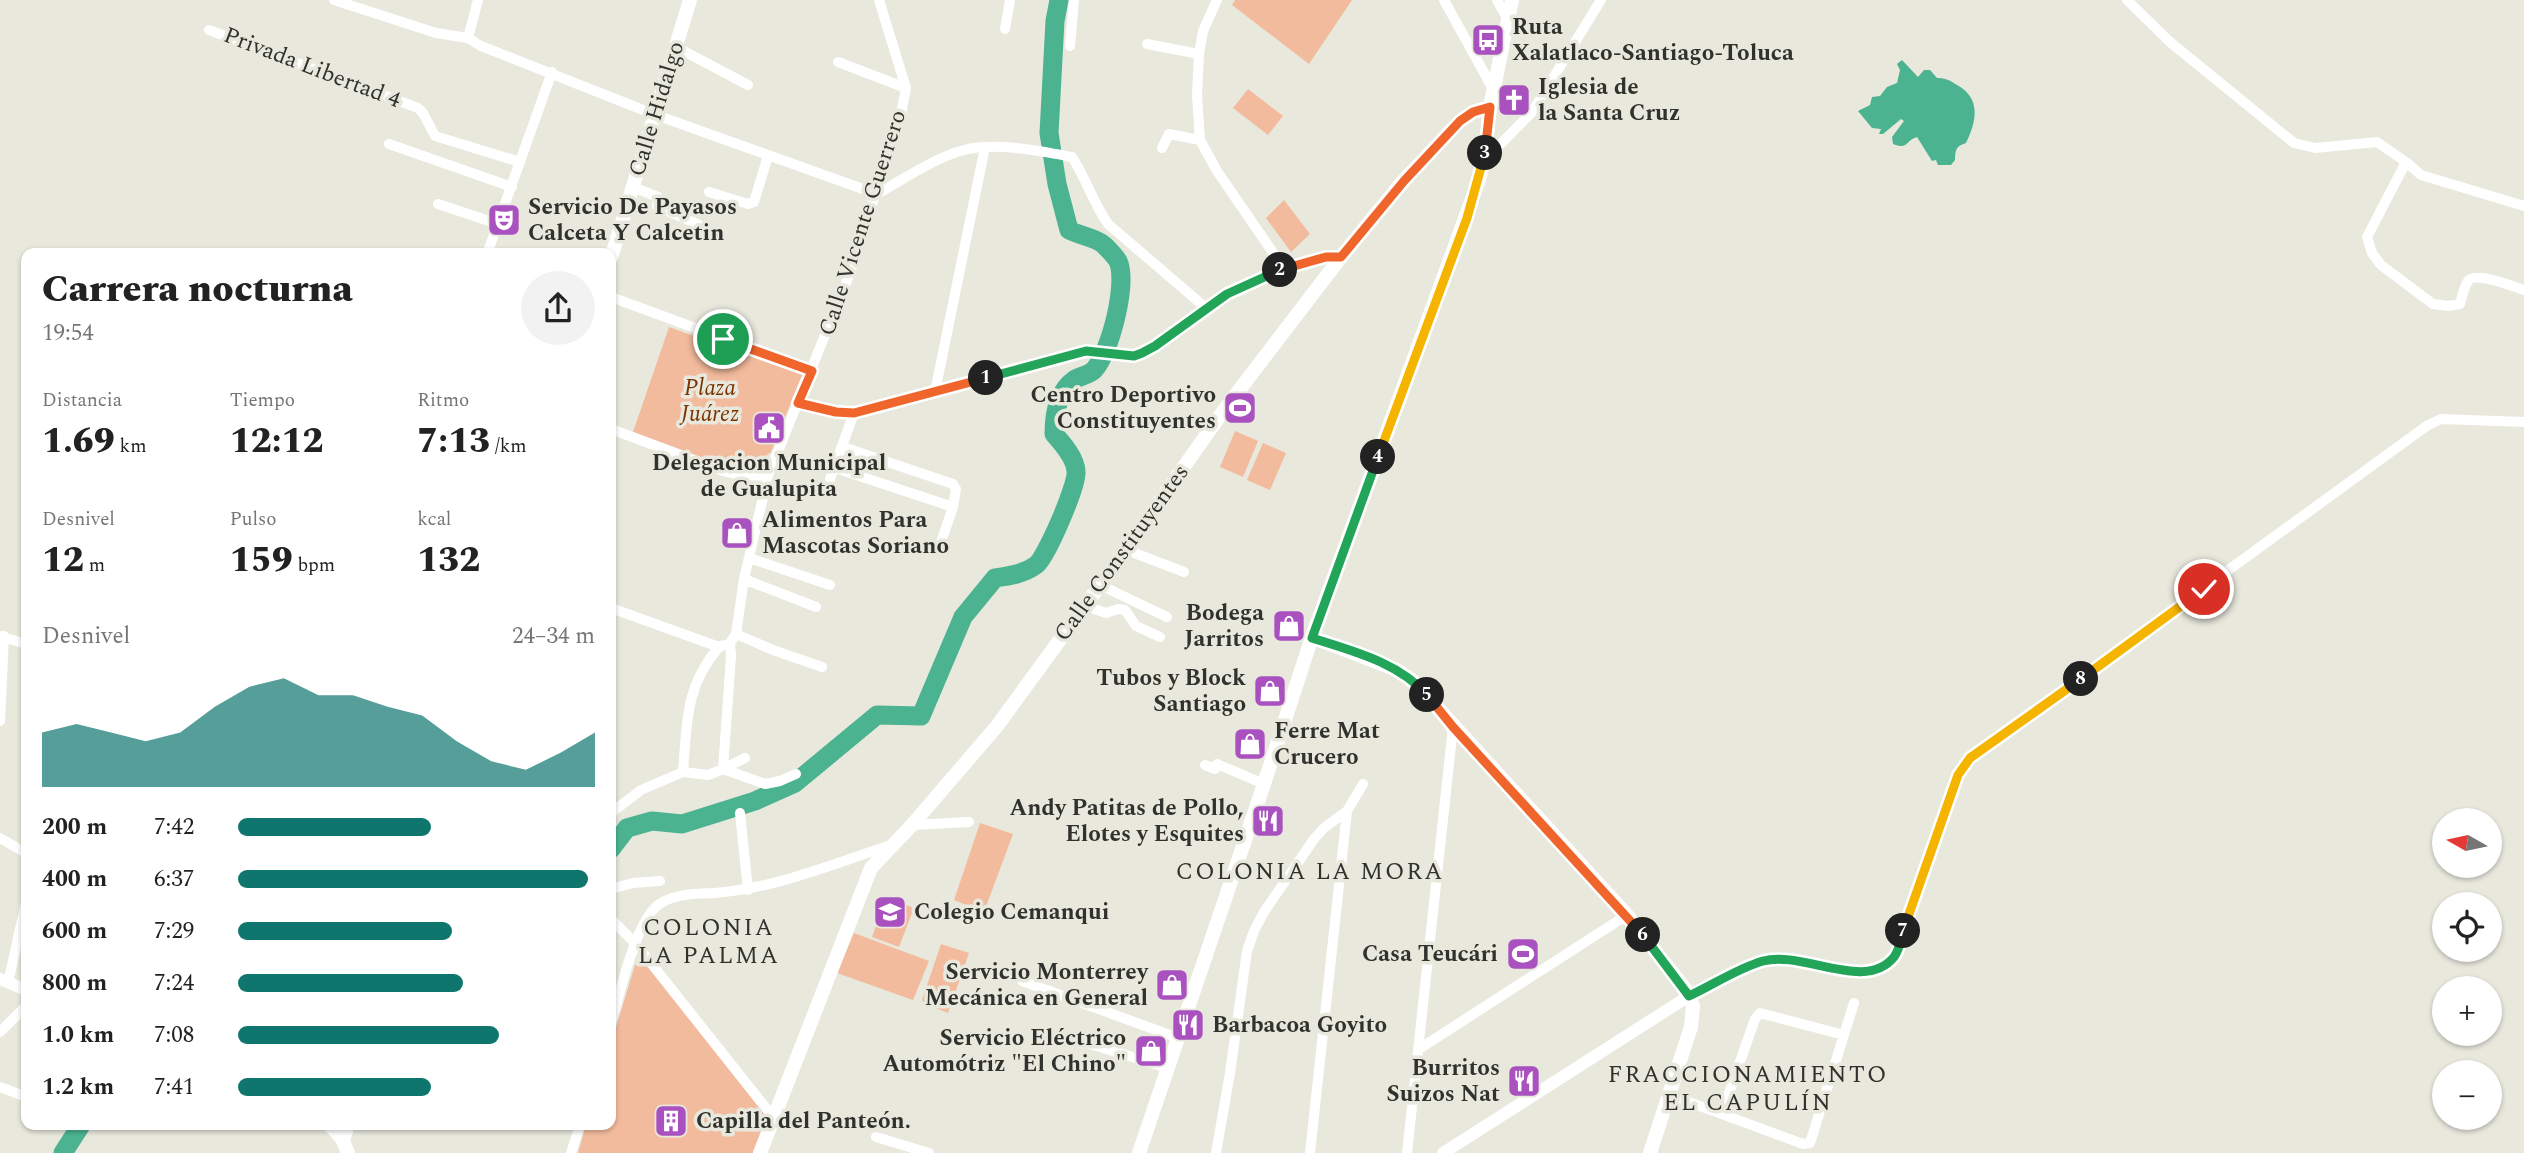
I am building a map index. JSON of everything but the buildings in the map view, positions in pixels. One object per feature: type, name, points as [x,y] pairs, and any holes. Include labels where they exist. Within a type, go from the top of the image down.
[{"type":"main road","name":"Calle Hidalgo","points":[[614,248],[690,0]]},
{"type":"main road","points":[[1139,1153],[1312,638],[1467,218],[1484,161],[1493,89],[1512,0]]},
{"type":"main road","name":"Calle Constituyentes","points":[[760,1153],[871,868],[912,825],[997,726],[1224,410],[1341,257],[1404,181],[1460,121],[1473,112],[1490,107]]},
{"type":"main road","points":[[1312,638],[1396,670],[1425,692],[1453,727],[1627,915],[1689,996],[1693,1006],[1691,1027],[1655,1152]]},
{"type":"main road","points":[[343,1149],[347,1130]]},
{"type":"street","points":[[334,0],[418,28],[468,38],[481,46],[656,115],[877,194],[961,151],[985,147],[1072,157],[1108,224],[1206,308]]},
{"type":"street","points":[[468,38],[478,0]]},
{"type":"street","name":"Calle Vicente Guerrero","points":[[723,769],[731,656],[728,641],[768,476],[812,371],[877,194],[900,119],[906,88],[879,0]]},
{"type":"street","points":[[1004,29],[1010,0]]},
{"type":"street","points":[[1070,46],[1074,0]]},
{"type":"street","points":[[1217,0],[1203,31],[1199,54],[1197,95],[1200,139],[1217,171],[1286,268]]},
{"type":"street","points":[[1444,0],[1493,89]]},
{"type":"street","points":[[1497,0],[1507,18]]},
{"type":"street","points":[[1484,161],[1532,112],[1601,0]]},
{"type":"street","points":[[2127,0],[2170,42],[2294,143],[2315,148],[2377,142],[2421,175],[2524,206]]},
{"type":"street","name":"Privada Libertad 4","points":[[209,30],[418,108],[435,136],[520,162]]},
{"type":"street","points":[[1147,44],[1199,54]]},
{"type":"street","points":[[676,47],[748,85]]},
{"type":"street","points":[[838,62],[906,88]]},
{"type":"street","points":[[489,248],[552,72]]},
{"type":"street","points":[[1162,148],[1169,134],[1200,139]]},
{"type":"street","points":[[389,144],[512,187]]},
{"type":"street","points":[[934,392],[985,147]]},
{"type":"street","points":[[709,192],[748,204],[754,202],[768,156]]},
{"type":"street","points":[[2406,162],[2367,237],[2372,253],[2381,265],[2433,304],[2460,304],[2468,280],[2472,277],[2524,289]]},
{"type":"street","points":[[633,187],[658,197],[657,206],[660,208],[700,225]]},
{"type":"street","points":[[438,204],[498,224]]},
{"type":"street","points":[[798,403],[836,412],[854,413],[1086,351],[1134,356],[1155,346],[1227,294],[1286,268],[1326,257],[1341,257]]},
{"type":"street","points":[[616,300],[812,371]]},
{"type":"street","points":[[854,413],[832,474],[953,507]]},
{"type":"street","points":[[1443,1153],[1689,996],[1765,960],[1796,960],[1857,973],[1879,969],[1895,956],[1952,790],[1958,775],[1970,758],[2428,425],[2441,419],[2524,422]]},
{"type":"street","points":[[616,431],[723,471],[768,476]]},
{"type":"street","points":[[843,447],[953,484],[956,489],[953,507],[940,545]]},
{"type":"street","points":[[1125,549],[1184,572]]},
{"type":"street","points":[[749,558],[830,585]]},
{"type":"street","points":[[744,579],[816,607]]},
{"type":"street","points":[[1100,584],[1167,617]]},
{"type":"street","points":[[1085,606],[1106,613],[1125,610],[1136,626],[1160,637]]},
{"type":"street","points":[[616,609],[728,641],[773,650],[822,667]]},
{"type":"street","points":[[0,721],[2,636],[21,642]]},
{"type":"street","points":[[683,772],[688,711],[693,690],[699,673],[728,641]]},
{"type":"street","points":[[1407,1153],[1453,727]]},
{"type":"street","points":[[616,809],[641,790],[683,772],[708,775],[745,758]]},
{"type":"street","points":[[1205,765],[1215,769],[1217,764],[1264,784]]},
{"type":"street","points":[[723,769],[765,784],[796,774]]},
{"type":"street","points":[[1310,1153],[1347,811],[1363,783]]},
{"type":"street","points":[[1216,1153],[1245,960],[1254,931],[1314,839],[1347,811]]},
{"type":"street","points":[[740,813],[748,890]]},
{"type":"street","points":[[912,825],[969,822]]},
{"type":"street","points":[[0,838],[21,850]]},
{"type":"street","points":[[616,1006],[635,943],[648,917],[657,906],[668,899],[748,890],[774,884],[891,845]]},
{"type":"street","points":[[616,888],[660,881]]},
{"type":"street","points":[[1419,1049],[1627,915]]},
{"type":"street","points":[[21,920],[4,981],[21,988]]},
{"type":"street","points":[[616,924],[635,943],[773,1117]]},
{"type":"street","points":[[1022,981],[1178,1038]]},
{"type":"street","points":[[1670,1095],[1803,1144],[1810,1143],[1854,1003]]},
{"type":"street","points":[[0,1032],[21,1011]]},
{"type":"street","points":[[1722,1113],[1755,1019],[1760,1013],[1844,1035]]},
{"type":"street","points":[[1087,1043],[1168,1068]]},
{"type":"street","points":[[0,1087],[21,1095]]},
{"type":"street","points":[[331,1130],[343,1149]]},
{"type":"street","points":[[571,1153],[578,1130]]},
{"type":"street","points":[[882,1153],[881,1139],[929,1153]]},
{"type":"green space","points":[[1235,0],[1352,0],[1309,64],[1232,5]]},
{"type":"green space","points":[[1248,89],[1283,116],[1268,135],[1233,108]]},
{"type":"green space","points":[[1284,200],[1310,234],[1291,252],[1266,218]]},
{"type":"green space","name":"Plaza Juárez","points":[[669,327],[802,375],[771,452],[761,460],[736,470],[633,432]]},
{"type":"green space","points":[[1235,431],[1258,441],[1243,477],[1220,467]]},
{"type":"green space","points":[[1263,443],[1286,453],[1270,490],[1247,480]]},
{"type":"green space","points":[[980,823],[1013,834],[984,912],[954,900]]},
{"type":"green space","points":[[886,898],[914,908],[899,947],[872,937]]},
{"type":"green space","points":[[854,933],[929,961],[913,1000],[837,973]]},
{"type":"green space","points":[[941,944],[969,953],[948,1013],[925,1004],[922,1000]]},
{"type":"green space","points":[[643,959],[770,1116],[761,1153],[578,1153],[585,1130],[616,1130],[616,1028],[635,965]]},
{"type":"shaded area","points":[[1902,60],[1918,77],[1924,70],[1930,70],[1937,78],[1954,83],[1970,96],[1975,111],[1973,126],[1966,143],[1957,149],[1951,165],[1938,165],[1936,160],[1932,161],[1917,137],[1904,145],[1893,144],[1892,137],[1904,121],[1901,119],[1883,134],[1879,134],[1881,129],[1872,128],[1858,111],[1870,105],[1872,97],[1880,96],[1887,87],[1897,83],[1900,70],[1897,64]]},
{"type":"waterway","points":[[616,842],[627,828],[652,821],[682,824],[755,801],[795,783],[877,715],[921,716],[963,617],[995,578],[1016,574],[1036,565],[1054,536],[1067,505],[1076,471],[1071,456],[1054,434],[1058,404],[1068,385],[1092,372],[1100,361],[1116,317],[1121,285],[1118,261],[1104,245],[1069,230],[1057,184],[1049,133],[1055,21],[1059,0]]},
{"type":"waterway","points":[[63,1153],[78,1130]]},
{"type":"place","name":"Ruta Xalatlaco-Santiago-Toluca","points":[[1488,40]]},
{"type":"place","name":"Iglesia de la Santa Cruz","points":[[1514,100]]},
{"type":"place","name":"Servicio De Payasos Calceta Y Calcetin","points":[[504,220]]},
{"type":"place","name":"Centro Deportivo Constituyentes","points":[[1240,408]]},
{"type":"place","name":"Delegacion Municipal de Gualupita","points":[[769,428]]},
{"type":"place","name":"Alimentos Para Mascotas Soriano","points":[[737,533]]},
{"type":"place","name":"Bodega Jarritos","points":[[1289,626]]},
{"type":"place","name":"Tubos y Block Santiago","points":[[1270,691]]},
{"type":"place","name":"Ferre Mat Crucero","points":[[1250,744]]},
{"type":"place","name":"Andy Patitas de Pollo, Elotes y Esquites","points":[[1268,821]]},
{"type":"place","name":"Colegio Cemanqui","points":[[890,912]]},
{"type":"place","name":"Casa Teucári","points":[[1523,954]]},
{"type":"place","name":"Servicio Monterrey Mecánica en General","points":[[1172,985]]},
{"type":"place","name":"Barbacoa Goyito","points":[[1188,1025]]},
{"type":"place","name":"Servicio Eléctrico Automótriz \"El Chino\"","points":[[1151,1051]]},
{"type":"place","name":"Burritos Suizos Nat","points":[[1524,1081]]},
{"type":"place","name":"Capilla del Panteón.","points":[[671,1121]]},
{"type":"district","name":"COLONIA LA MORA","points":[[1310,872]]},
{"type":"district","name":"COLONIA LA PALMA","points":[[709,942]]},
{"type":"district","name":"FRACCIONAMIENTO EL CAPULÍN","points":[[1748,1089]]},
{"type":"route","points":[[723,339],[812,371],[798,403],[836,412],[854,413],[1086,351],[1134,356],[1155,346],[1227,294],[1262,277],[1326,257],[1341,257],[1404,181],[1460,121],[1473,112],[1490,107],[1484,161],[1467,218],[1312,638],[1396,670],[1425,692],[1453,727],[1627,915],[1689,996],[1765,960],[1796,960],[1857,973],[1879,969],[1895,956],[1952,790],[1958,775],[1970,758],[2204,589]]}]
